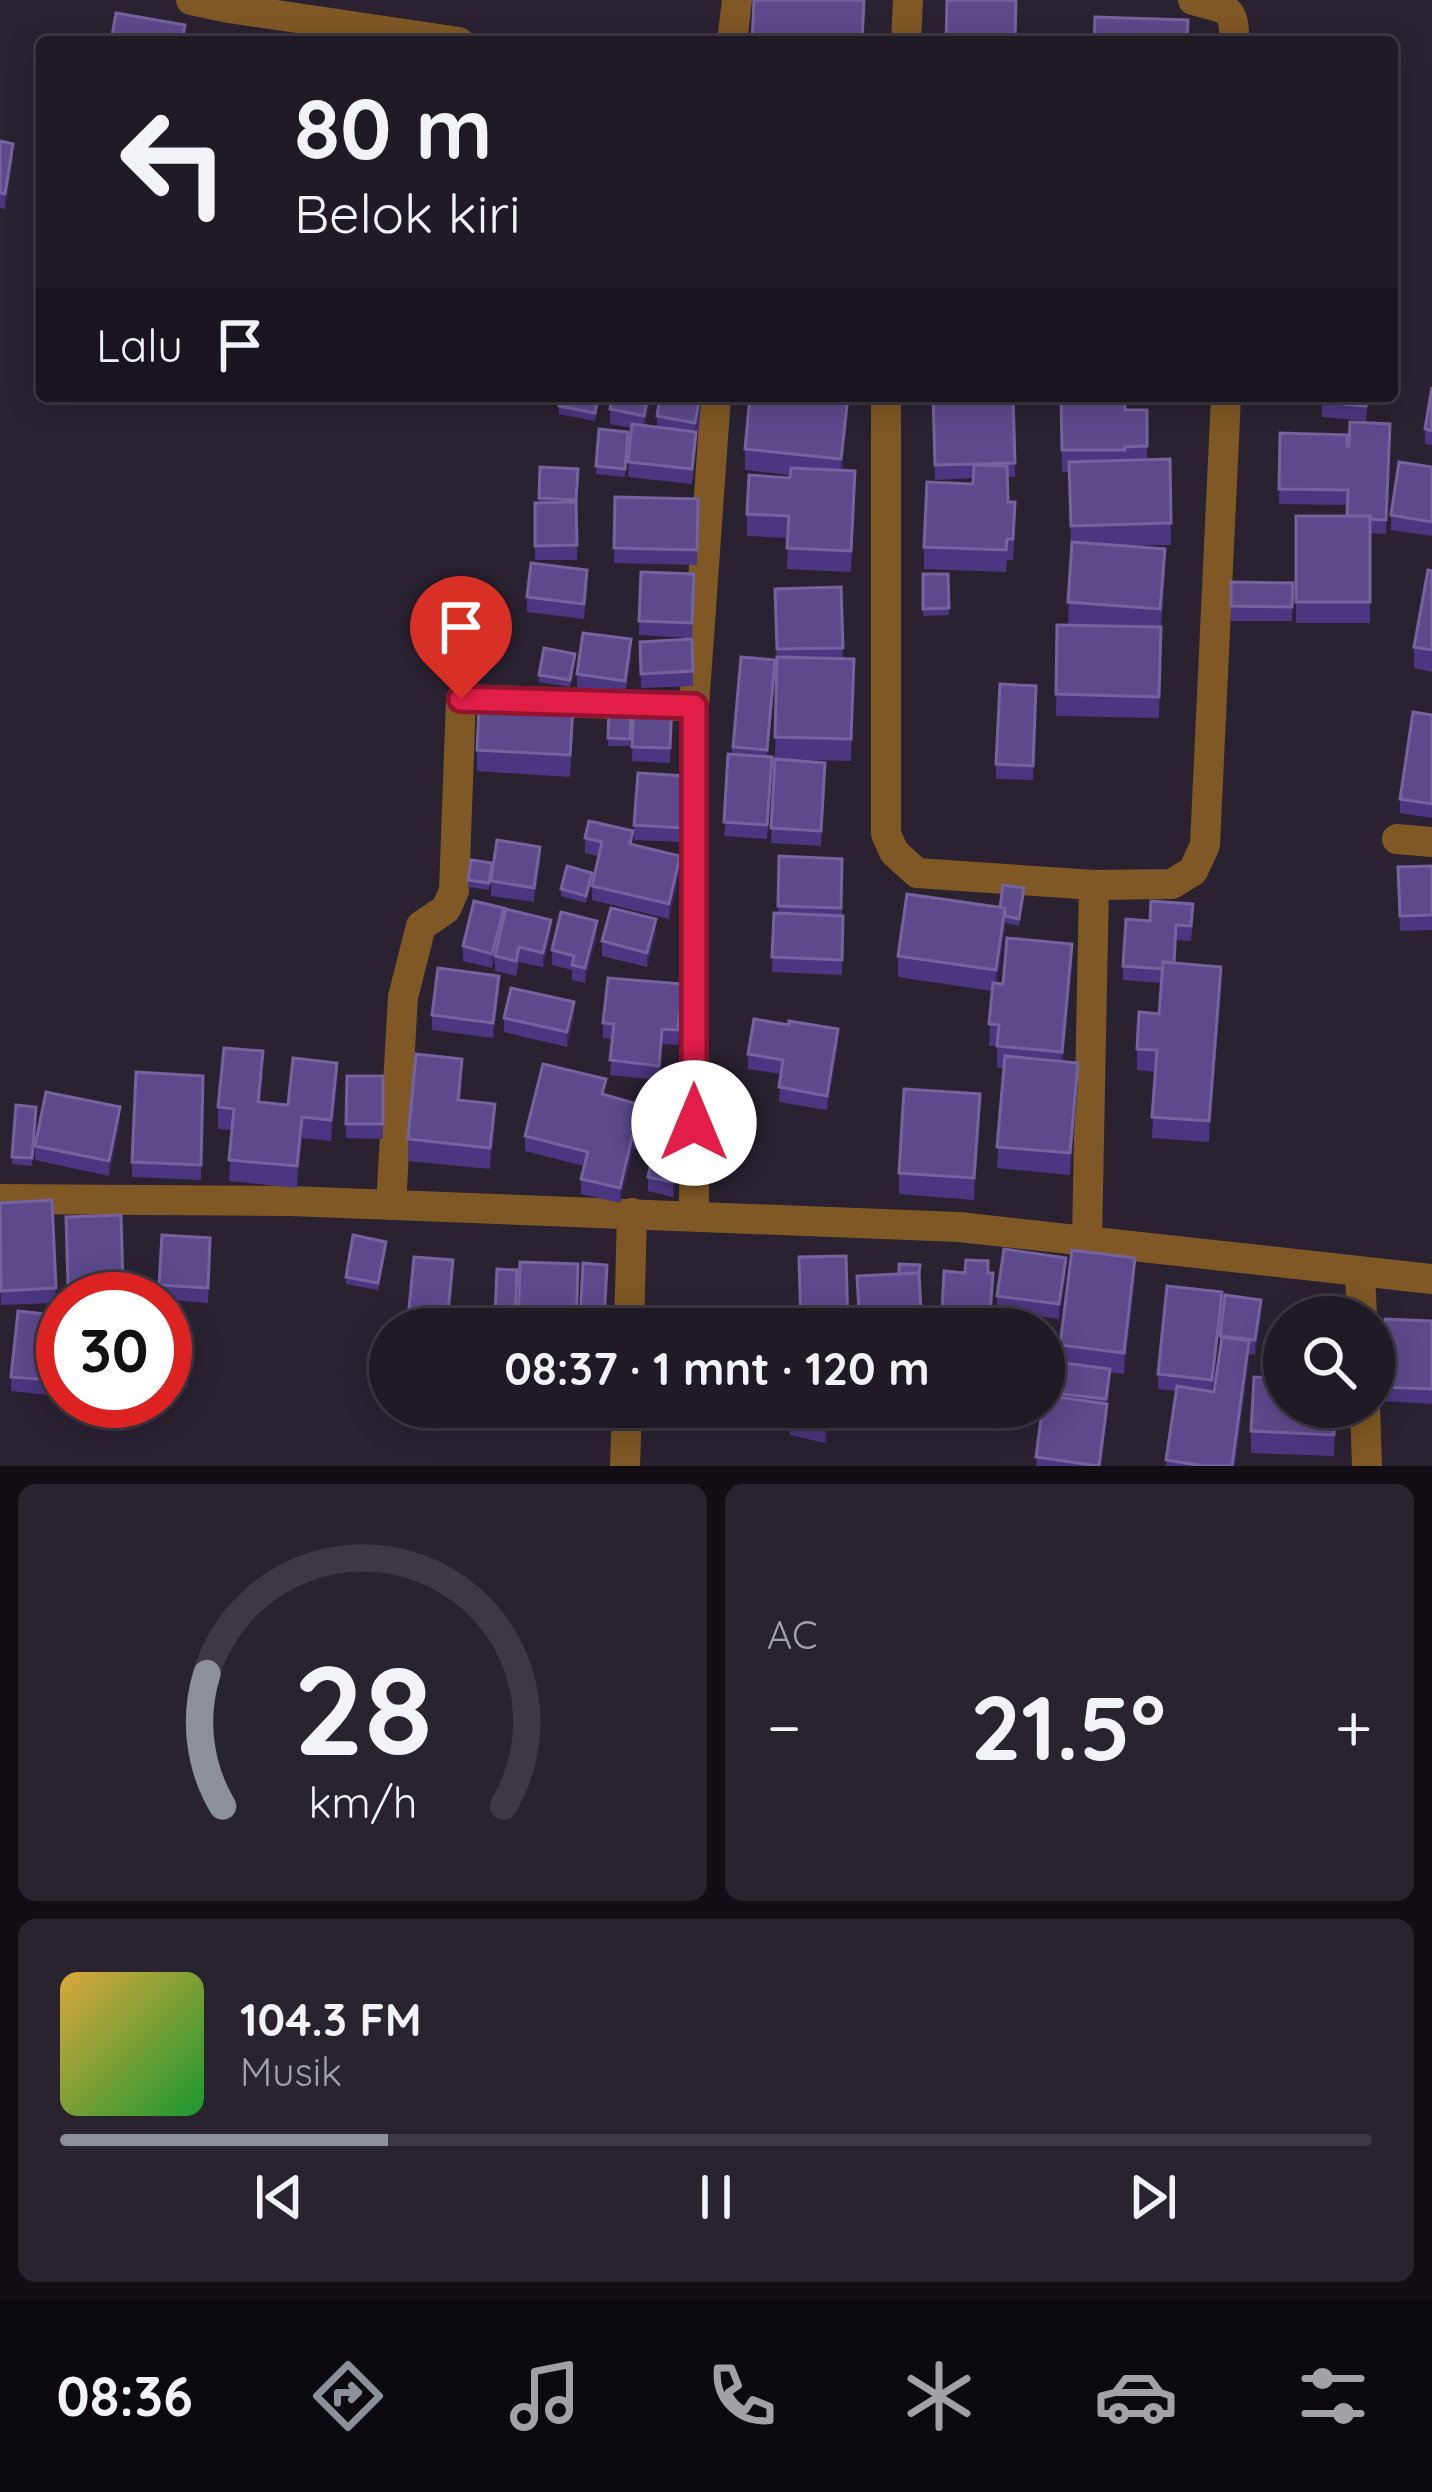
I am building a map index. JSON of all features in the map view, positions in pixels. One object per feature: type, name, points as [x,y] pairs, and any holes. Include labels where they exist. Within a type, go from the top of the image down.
[{"type":"street","points":[[191,0],[418,36]]},
{"type":"street","points":[[733,36],[736,0]]},
{"type":"street","points":[[906,36],[908,0]]},
{"type":"street","points":[[1205,2],[1232,15],[1234,36]]},
{"type":"street","points":[[694,1216],[694,706],[716,402]]},
{"type":"street","points":[[886,402],[886,834],[894,852],[917,873],[1094,885],[1172,884],[1193,871],[1205,845],[1226,402]]},
{"type":"street","points":[[391,1205],[403,997],[421,926],[446,910],[454,891],[461,699],[694,706]]},
{"type":"street","points":[[1397,839],[1432,842]]},
{"type":"street","points":[[1087,1240],[1094,885]]},
{"type":"street","points":[[0,1199],[290,1201],[959,1227],[1432,1279]]},
{"type":"street","points":[[630,1308],[632,1213]]},
{"type":"street","points":[[1360,1273],[1361,1296]]},
{"type":"street","points":[[626,1466],[627,1428]]},
{"type":"street","points":[[1366,1428],[1367,1466]]},
{"type":"building","points":[[754,0],[864,0],[862,36],[752,36]]},
{"type":"building","points":[[947,0],[1016,0],[1015,36],[946,36]]},
{"type":"building","points":[[116,13],[185,25],[183,36],[112,36]]},
{"type":"building","points":[[1095,17],[1188,20],[1187,36],[1094,36]]},
{"type":"building","points":[[0,141],[13,144],[5,194],[0,193]]},
{"type":"building","points":[[1432,387],[1432,431],[1425,429]]},
{"type":"building","points":[[560,402],[597,402],[595,413],[559,406]]},
{"type":"building","points":[[612,402],[647,402],[644,416],[610,409]]},
{"type":"building","points":[[659,402],[699,402],[695,423],[657,416]]},
{"type":"building","points":[[749,402],[847,402],[841,459],[745,449]]},
{"type":"building","points":[[933,402],[1013,402],[1015,463],[935,465]]},
{"type":"building","points":[[1061,402],[1125,402],[1125,410],[1147,410],[1147,446],[1062,450]]},
{"type":"building","points":[[1350,422],[1390,424],[1386,520],[1347,516],[1348,490],[1279,489],[1280,433],[1347,435],[1349,446]]},
{"type":"building","points":[[632,424],[696,432],[692,469],[628,462]]},
{"type":"building","points":[[599,429],[628,432],[625,469],[596,466]]},
{"type":"building","points":[[1170,459],[1171,523],[1071,526],[1069,462]]},
{"type":"building","points":[[1399,462],[1432,467],[1432,522],[1391,515]]},
{"type":"building","points":[[974,465],[1007,466],[1008,502],[1015,502],[1013,539],[1007,539],[1006,550],[924,547],[927,482],[973,484]]},
{"type":"building","points":[[540,467],[578,469],[576,500],[539,498]]},
{"type":"building","points":[[791,468],[855,471],[851,551],[787,548],[789,516],[747,514],[749,475],[790,478]]},
{"type":"building","points":[[615,497],[698,499],[697,550],[614,548]]},
{"type":"building","points":[[576,502],[577,545],[535,546],[535,503]]},
{"type":"building","points":[[1296,516],[1370,516],[1370,602],[1296,602]]},
{"type":"building","points":[[1072,542],[1165,549],[1160,609],[1068,602]]},
{"type":"building","points":[[531,563],[587,570],[584,604],[527,597]]},
{"type":"building","points":[[1428,570],[1432,571],[1432,650],[1414,647]]},
{"type":"building","points":[[641,572],[694,574],[692,623],[639,621]]},
{"type":"building","points":[[923,574],[948,574],[949,608],[923,609]]},
{"type":"building","points":[[1231,582],[1293,583],[1292,607],[1231,606]]},
{"type":"building","points":[[841,587],[843,648],[777,649],[775,589]]},
{"type":"building","points":[[1057,625],[1161,627],[1159,697],[1056,694]]},
{"type":"building","points":[[583,633],[631,639],[625,681],[577,674]]},
{"type":"building","points":[[692,639],[693,671],[641,674],[640,642]]},
{"type":"building","points":[[544,648],[575,654],[570,680],[539,675]]},
{"type":"building","points":[[741,657],[775,660],[767,750],[733,747]]},
{"type":"building","points":[[777,657],[854,659],[851,739],[775,737]]},
{"type":"building","points":[[1000,684],[1036,686],[1033,766],[996,764]]},
{"type":"building","points":[[480,687],[574,692],[570,755],[477,750]]},
{"type":"building","points":[[634,699],[672,700],[670,748],[632,747]]},
{"type":"building","points":[[609,708],[631,709],[630,739],[608,738]]},
{"type":"building","points":[[1413,712],[1432,715],[1432,804],[1400,799]]},
{"type":"building","points":[[728,754],[772,757],[767,825],[724,822]]},
{"type":"building","points":[[775,759],[825,763],[821,831],[771,828]]},
{"type":"building","points":[[638,773],[686,776],[683,828],[634,825]]},
{"type":"building","points":[[589,821],[633,831],[630,844],[680,856],[669,904],[592,886],[602,842],[585,838]]},
{"type":"building","points":[[497,840],[540,847],[534,888],[491,881]]},
{"type":"building","points":[[779,856],[842,859],[841,908],[778,906]]},
{"type":"building","points":[[471,860],[492,863],[489,883],[468,880]]},
{"type":"building","points":[[567,866],[592,873],[586,896],[561,889]]},
{"type":"building","points":[[1432,866],[1432,915],[1400,916],[1398,867]]},
{"type":"building","points":[[1003,885],[1024,888],[1019,919],[1005,916],[1005,908],[1000,908]]},
{"type":"building","points":[[907,894],[1005,908],[996,970],[898,956]]},
{"type":"building","points":[[474,901],[504,908],[492,954],[463,946]]},
{"type":"building","points":[[1151,901],[1193,904],[1191,926],[1176,925],[1174,963],[1163,962],[1163,969],[1123,966],[1126,919],[1150,921]]},
{"type":"building","points":[[611,908],[656,919],[647,953],[602,941]]},
{"type":"building","points":[[506,909],[551,920],[543,953],[519,947],[516,961],[495,956]]},
{"type":"building","points":[[561,912],[597,921],[585,968],[572,965],[574,956],[552,950]]},
{"type":"building","points":[[774,913],[843,916],[842,960],[772,957]]},
{"type":"building","points":[[1007,938],[1072,944],[1062,1052],[997,1046],[999,1025],[989,1024],[993,983],[1003,984]]},
{"type":"building","points":[[1163,962],[1221,967],[1209,1121],[1152,1117],[1157,1050],[1137,1049],[1139,1012],[1159,1014]]},
{"type":"building","points":[[438,968],[499,976],[493,1023],[432,1015]]},
{"type":"building","points":[[608,978],[683,984],[678,1030],[662,1029],[659,1066],[610,1060],[614,1024],[603,1023]]},
{"type":"building","points":[[511,988],[574,1002],[567,1032],[504,1018]]},
{"type":"building","points":[[754,1019],[838,1029],[827,1096],[779,1087],[783,1060],[748,1054]]},
{"type":"building","points":[[224,1048],[263,1051],[258,1102],[288,1105],[293,1058],[337,1063],[331,1120],[302,1117],[297,1166],[229,1160],[234,1109],[218,1107]]},
{"type":"building","points":[[416,1054],[462,1059],[458,1100],[495,1104],[490,1148],[408,1139]]},
{"type":"building","points":[[1005,1056],[1078,1063],[1070,1153],[997,1147]]},
{"type":"building","points":[[543,1064],[606,1079],[602,1094],[665,1112],[667,1103],[690,1109],[673,1182],[648,1177],[656,1140],[633,1134],[620,1188],[581,1179],[588,1152],[525,1136]]},
{"type":"building","points":[[136,1072],[203,1076],[201,1165],[132,1162]]},
{"type":"building","points":[[347,1076],[383,1076],[383,1124],[346,1124]]},
{"type":"building","points":[[904,1089],[980,1094],[974,1178],[899,1173]]},
{"type":"building","points":[[46,1092],[120,1107],[109,1161],[35,1146]]},
{"type":"building","points":[[16,1105],[36,1107],[32,1158],[12,1157]]},
{"type":"building","points":[[52,1200],[55,1272],[36,1272],[36,1289],[1,1291],[0,1203]]},
{"type":"building","points":[[121,1215],[123,1272],[68,1272],[66,1217]]},
{"type":"building","points":[[162,1235],[210,1238],[208,1288],[192,1287],[192,1272],[160,1272]]},
{"type":"building","points":[[353,1235],[386,1242],[378,1283],[346,1277]]},
{"type":"building","points":[[1004,1249],[1066,1258],[1059,1304],[997,1296]]},
{"type":"building","points":[[1072,1250],[1135,1258],[1124,1353],[1065,1346]]},
{"type":"building","points":[[846,1256],[847,1308],[800,1308],[799,1257]]},
{"type":"building","points":[[414,1257],[453,1260],[448,1308],[409,1308]]},
{"type":"building","points":[[966,1260],[988,1261],[988,1273],[993,1273],[990,1308],[942,1308],[944,1271],[965,1273]]},
{"type":"building","points":[[520,1262],[578,1264],[577,1308],[519,1308]]},
{"type":"building","points":[[583,1263],[607,1265],[605,1308],[581,1308]]},
{"type":"building","points":[[899,1264],[920,1265],[919,1273],[899,1274]]},
{"type":"building","points":[[497,1269],[517,1270],[515,1308],[495,1308]]},
{"type":"building","points":[[919,1273],[921,1308],[859,1308],[857,1276]]},
{"type":"building","points":[[1167,1286],[1222,1292],[1212,1380],[1158,1374]]},
{"type":"building","points":[[1225,1295],[1261,1300],[1255,1340],[1220,1336]]},
{"type":"building","points":[[18,1311],[36,1313],[36,1379],[11,1377]]},
{"type":"building","points":[[1395,1319],[1432,1321],[1432,1389],[1395,1388]]},
{"type":"building","points":[[1222,1337],[1249,1341],[1232,1466],[1166,1460],[1177,1386],[1214,1392]]},
{"type":"building","points":[[1065,1363],[1110,1369],[1106,1399],[1065,1394]]},
{"type":"building","points":[[1254,1377],[1263,1377],[1263,1428],[1334,1428],[1334,1435],[1251,1431]]},
{"type":"building","points":[[1065,1398],[1107,1404],[1099,1466],[1036,1457],[1040,1428],[1065,1428]]},
{"type":"route","points":[[461,699],[694,706],[694,1123]]}]
